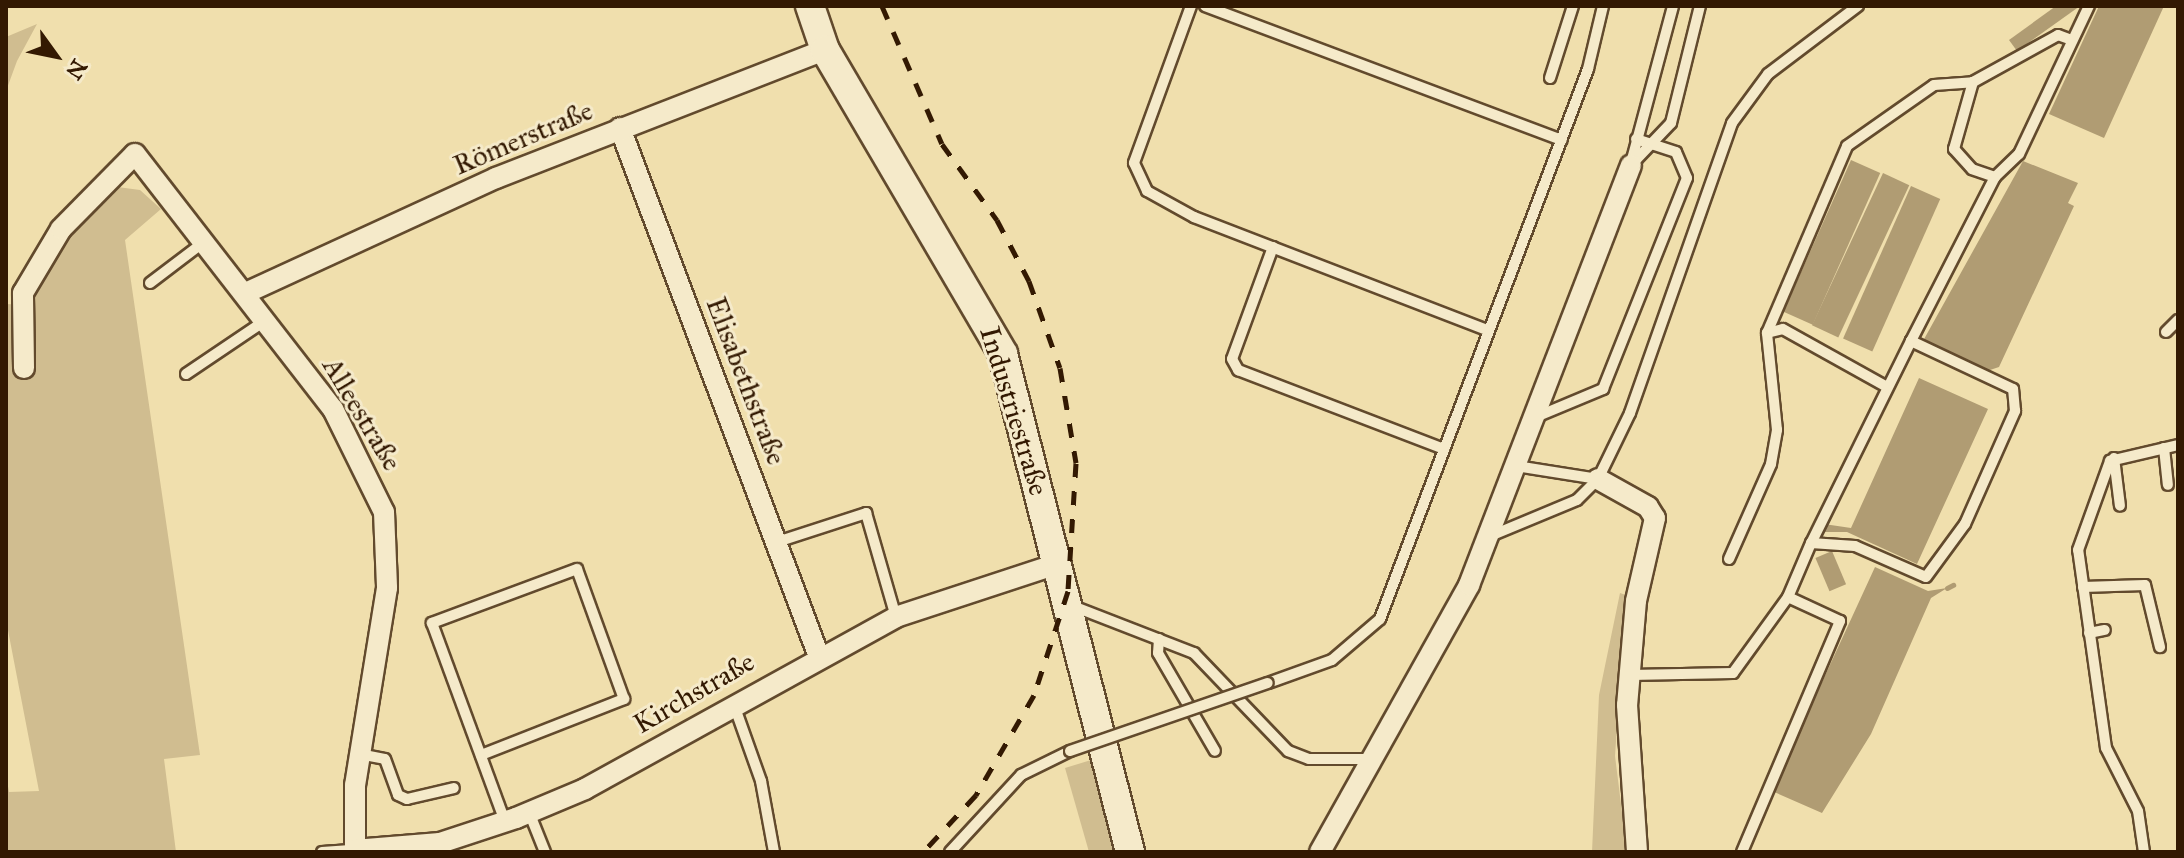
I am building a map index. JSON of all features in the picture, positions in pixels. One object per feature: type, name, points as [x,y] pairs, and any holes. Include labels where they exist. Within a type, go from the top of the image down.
[{"type":"main road","name":"Industriestraße","points":[[810,6],[825,50],[993,330],[1069,605],[1130,852]]},
{"type":"street","name":"Römerstraße","points":[[248,292],[620,128],[825,50]]},
{"type":"street","name":"Elisabethstraße","points":[[620,128],[818,654]]},
{"type":"street","name":"Alleestraße","points":[[24,368],[23,293],[61,229],[135,154],[248,292],[333,409],[384,512],[387,588],[359,754],[354,851]]},
{"type":"street","points":[[1320,852],[1375,759],[1488,537],[1631,165]]},
{"type":"street","points":[[1598,479],[1648,507],[1655,518],[1630,675],[1626,766],[1637,852]]},
{"type":"street","name":"Kirchstraße","points":[[354,851],[440,843],[529,812],[585,789],[818,654],[896,617],[1057,564]]},
{"type":"lane","points":[[1191,6],[1134,163],[1135,178],[1194,217],[1489,331]]},
{"type":"lane","points":[[1205,6],[1562,140]]},
{"type":"lane","points":[[1550,78],[1573,6]]},
{"type":"lane","points":[[950,852],[1021,775],[1070,751],[1332,660],[1380,619],[1562,140],[1603,6]]},
{"type":"lane","points":[[1631,165],[1673,6]]},
{"type":"lane","points":[[1631,165],[1656,141],[1686,84],[1700,6]]},
{"type":"lane","points":[[1488,537],[1577,500],[1598,479],[1630,413],[1732,123],[1768,74],[1858,6]]},
{"type":"lane","points":[[1630,675],[1733,673],[1788,597],[1887,387],[1995,177],[2019,154],[2089,6]]},
{"type":"lane","points":[[1729,559],[1771,464],[1777,430],[1767,333],[1847,146],[1934,85],[1973,82],[2058,35],[2072,40]]},
{"type":"lane","points":[[1973,82],[1954,149],[1972,169],[1995,177]]},
{"type":"lane","points":[[1535,418],[1603,389],[1616,367],[1687,178],[1685,161],[1656,141],[1636,139]]},
{"type":"lane","points":[[150,283],[206,241]]},
{"type":"lane","points":[[1273,247],[1232,359],[1238,370],[1444,449]]},
{"type":"lane","points":[[186,374],[267,319]]},
{"type":"lane","points":[[2166,332],[2178,320]]},
{"type":"lane","points":[[1767,333],[1783,329],[1887,387]]},
{"type":"lane","points":[[1811,543],[1855,546],[1926,577],[1965,524],[2009,431],[2013,389],[1911,341]]},
{"type":"lane","points":[[2144,852],[2138,811],[2106,748],[2083,587],[2079,535],[2099,478],[2114,458],[2178,445]]},
{"type":"lane","points":[[2164,448],[2168,485]]},
{"type":"lane","points":[[2114,458],[2120,506]]},
{"type":"lane","points":[[1516,466],[1598,479]]},
{"type":"lane","points":[[777,542],[866,513],[896,617]]},
{"type":"lane","points":[[481,755],[624,699],[577,569],[432,623],[505,821]]},
{"type":"lane","points":[[2083,587],[2145,585],[2153,632],[2160,647]]},
{"type":"lane","points":[[1742,852],[1840,621],[1788,597]]},
{"type":"lane","points":[[1069,605],[1159,639],[1211,665],[1288,751],[1309,759],[1375,759]]},
{"type":"lane","points":[[2089,633],[2105,630]]},
{"type":"lane","points":[[1159,639],[1158,653],[1215,751]]},
{"type":"lane","points":[[733,703],[761,781],[774,852]]},
{"type":"lane","points":[[359,754],[385,759],[398,795],[407,799],[454,788]]},
{"type":"lane","points":[[529,812],[545,852]]},
{"type":"lane","points":[[322,852],[354,851]]},
{"type":"shaded area","points":[[2056,6],[2080,6],[2017,51],[2009,40]]},
{"type":"shaded area","points":[[2099,6],[2164,6],[2104,138],[2049,114]]},
{"type":"shaded area","points":[[37,24],[17,61],[6,91],[6,37]]},
{"type":"shaded area","points":[[1851,160],[1880,173],[1813,325],[1783,312]]},
{"type":"shaded area","points":[[2023,161],[2078,183],[2068,203],[2074,206],[1999,367],[1984,372],[1923,341]]},
{"type":"shaded area","points":[[1883,173],[1909,185],[1838,338],[1812,325]]},
{"type":"shaded area","points":[[110,186],[140,190],[161,209],[125,240],[200,755],[164,759],[176,852],[6,852],[6,775],[9,792],[39,791],[6,620],[6,304],[26,305],[93,196]]},
{"type":"shaded area","points":[[1911,186],[1940,199],[1872,352],[1843,339]]},
{"type":"shaded area","points":[[1919,378],[1988,409],[1917,564],[1847,532],[1821,532],[1824,524],[1851,528]]},
{"type":"shaded area","points":[[1832,551],[1846,584],[1829,591],[1815,558]]},
{"type":"shaded area","points":[[1875,567],[1928,591],[1947,588],[1931,598],[1871,734],[1822,813],[1772,791]]},
{"type":"shaded area","points":[[1620,593],[1626,595],[1615,756],[1627,852],[1592,852],[1599,695]]},
{"type":"shaded area","points":[[1101,757],[1116,852],[1089,852],[1065,768]]},
{"type":"waterway","points":[[1947,588],[1953,585]]},
{"type":"railway","points":[[882,6],[942,144],[997,220],[1029,281],[1060,368],[1076,463],[1068,591],[1034,695],[976,795],[923,852]]}]
